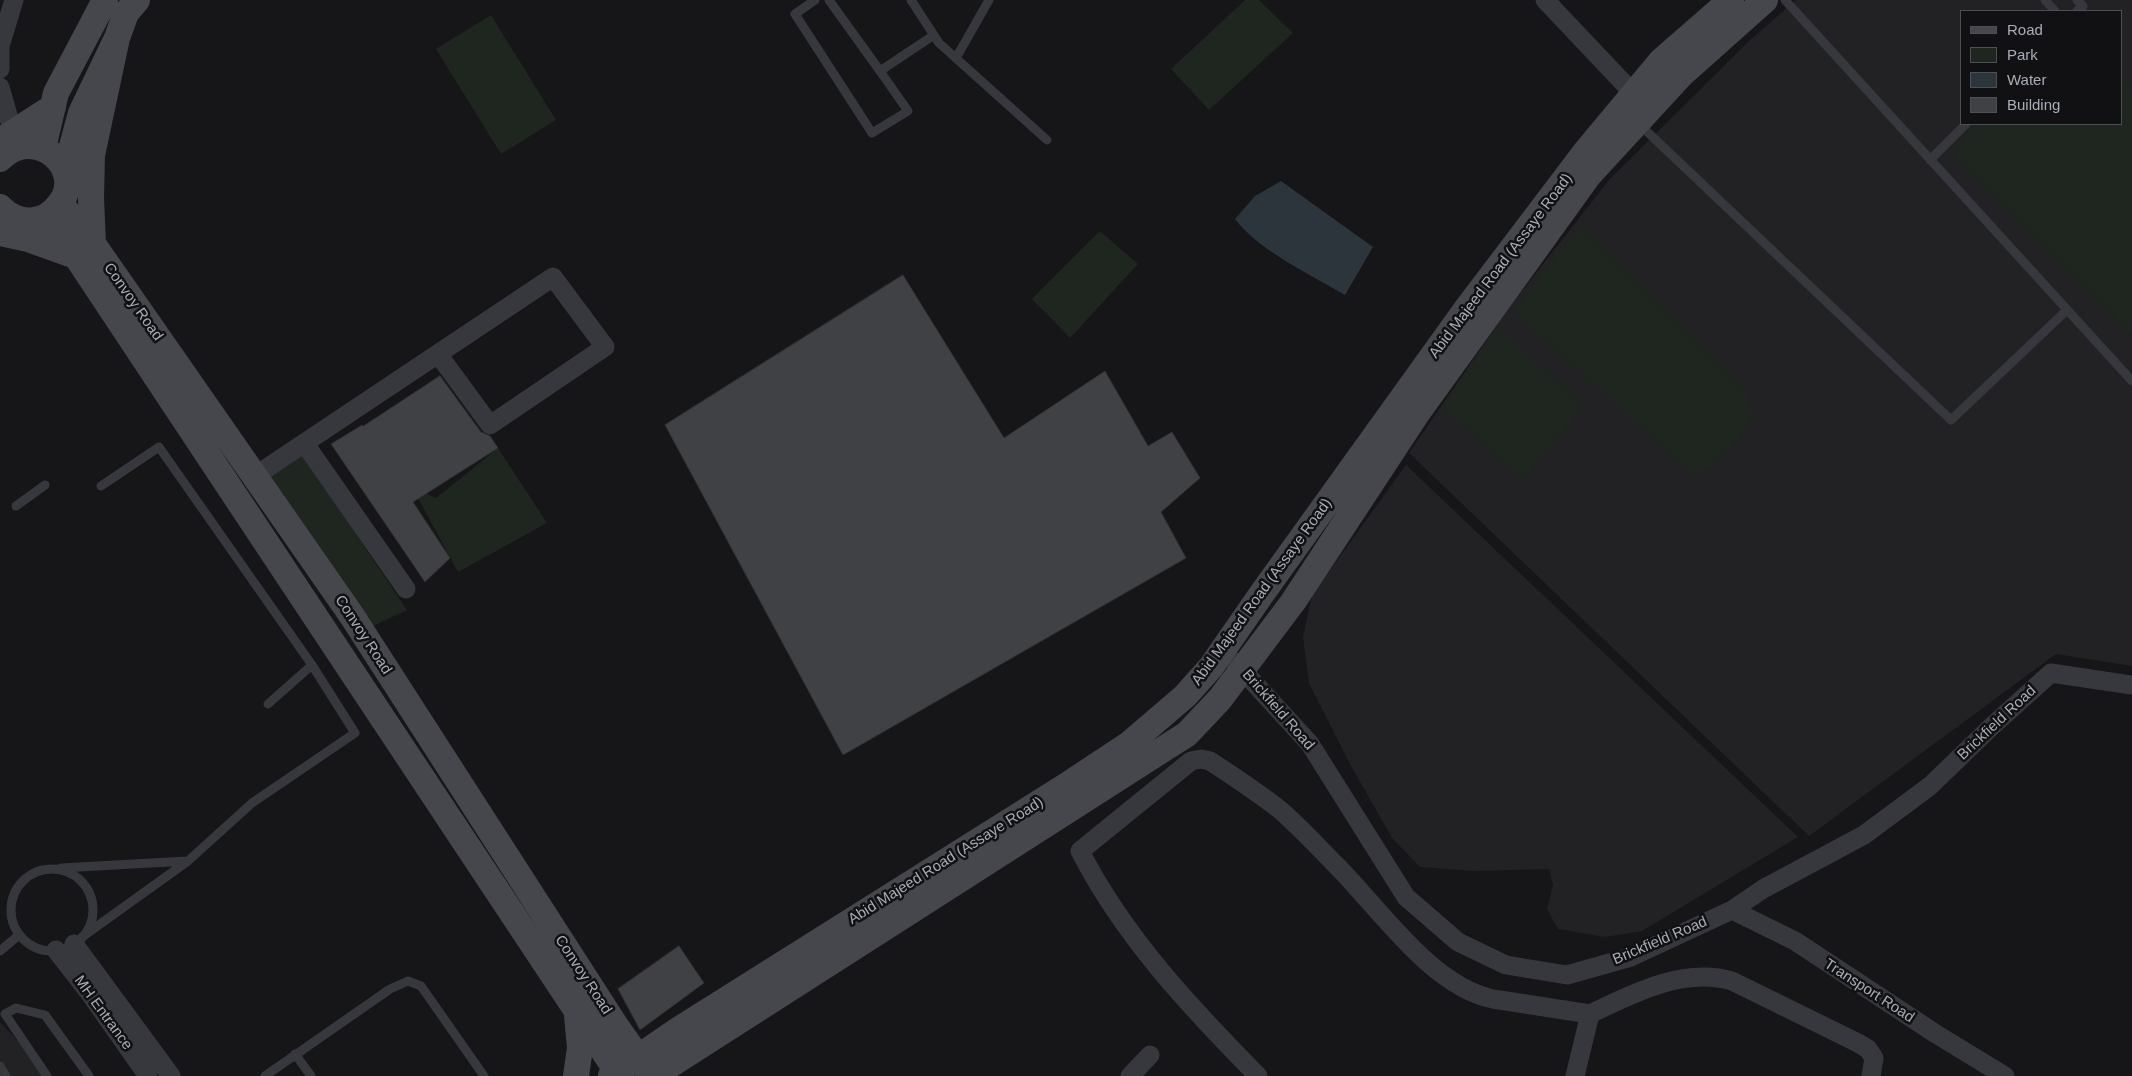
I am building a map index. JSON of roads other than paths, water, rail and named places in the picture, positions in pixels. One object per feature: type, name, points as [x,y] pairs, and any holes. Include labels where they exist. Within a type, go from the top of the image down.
[{"type":"main road","points":[[65,172],[57,158],[15,145],[52,107],[56,93],[105,0]]},
{"type":"main road","points":[[1,216],[20,220],[40,219],[52,213],[61,204],[66,188],[65,172],[80,113],[126,14],[137,0]]},
{"type":"main road","name":"Abid Majeed Road (Assaye Road)","points":[[632,1072],[1129,744],[1185,696],[1211,668],[1262,592],[1467,308],[1586,151],[1661,61],[1732,0]]},
{"type":"main road","name":"Abid Majeed Road (Assaye Road)","points":[[632,1072],[1187,734],[1220,699],[1292,602],[1416,415],[1589,175],[1682,74],[1765,0]]},
{"type":"main road","points":[[1,216],[28,239],[85,250],[92,155],[116,38]]},
{"type":"main road","name":"Convoy Road","points":[[61,204],[85,250],[576,1010],[632,1072]]},
{"type":"main road","name":"Convoy Road","points":[[40,219],[85,250],[255,476],[352,616],[632,1072]]},
{"type":"main road","points":[[576,1010],[580,1048],[576,1076]]},
{"type":"street","points":[[0,69],[0,46],[14,0]]},
{"type":"street","points":[[1545,0],[1634,94]]},
{"type":"street","points":[[0,86],[15,145]]},
{"type":"street","points":[[255,476],[553,277],[605,347],[490,425],[438,354]]},
{"type":"street","points":[[305,444],[406,589]]},
{"type":"street","name":"Brickfield Road","points":[[1224,650],[1310,744],[1406,897],[1458,942],[1506,965],[1567,975],[1631,957],[1732,910],[1763,889],[1864,835],[1930,786],[2051,673],[2132,684]]},
{"type":"street","points":[[1258,1076],[1201,1018],[1159,969],[1126,924],[1080,851],[1191,761],[1201,759],[1210,761],[1280,810],[1338,866],[1410,945],[1458,987],[1488,998],[1590,1014],[1625,997],[1663,983],[1705,976],[1720,977],[1732,981],[1868,1049],[1874,1058],[1871,1076]]},
{"type":"street","name":"Transport Road","points":[[1732,910],[1795,942],[1928,1029],[2005,1076]]},
{"type":"street","points":[[78,941],[171,1076]]},
{"type":"street","name":"MH Entrance","points":[[56,950],[91,995],[148,1076]]},
{"type":"street","points":[[1575,1076],[1590,1014]]},
{"type":"street","points":[[1130,1076],[1150,1055]]},
{"type":"lane","points":[[815,0],[794,14],[872,133],[908,111],[829,0]]},
{"type":"lane","points":[[911,0],[934,35],[956,58],[1047,140]]},
{"type":"lane","points":[[956,58],[990,0]]},
{"type":"lane","points":[[1785,0],[2132,381]]},
{"type":"lane","points":[[2045,0],[2054,10]]},
{"type":"lane","points":[[880,71],[934,35]]},
{"type":"lane","points":[[1636,122],[1951,420],[2067,310]]},
{"type":"lane","points":[[1930,160],[1965,125]]},
{"type":"lane","points":[[101,486],[159,447],[312,665],[355,733],[252,803],[188,861],[78,941],[56,950],[36,947],[19,935],[13,923],[11,910],[13,897],[19,885],[28,876],[40,870],[188,861]]},
{"type":"lane","points":[[16,506],[46,485]]},
{"type":"lane","points":[[268,704],[312,665]]},
{"type":"lane","points":[[54,869],[78,878],[87,888],[92,900],[91,920],[78,941]]},
{"type":"lane","points":[[0,951],[19,935]]},
{"type":"lane","points":[[265,1076],[390,989],[408,982],[421,986],[484,1076]]},
{"type":"lane","points":[[47,1076],[5,1014],[16,1008],[45,1014],[89,1076]]},
{"type":"lane","points":[[295,1054],[311,1076]]},
{"type":"lane","points":[[0,1066],[6,1076]]},
{"type":"water","points":[[1281,181],[1373,247],[1345,295],[1271,251],[1257,241],[1235,219],[1255,196]]}]
